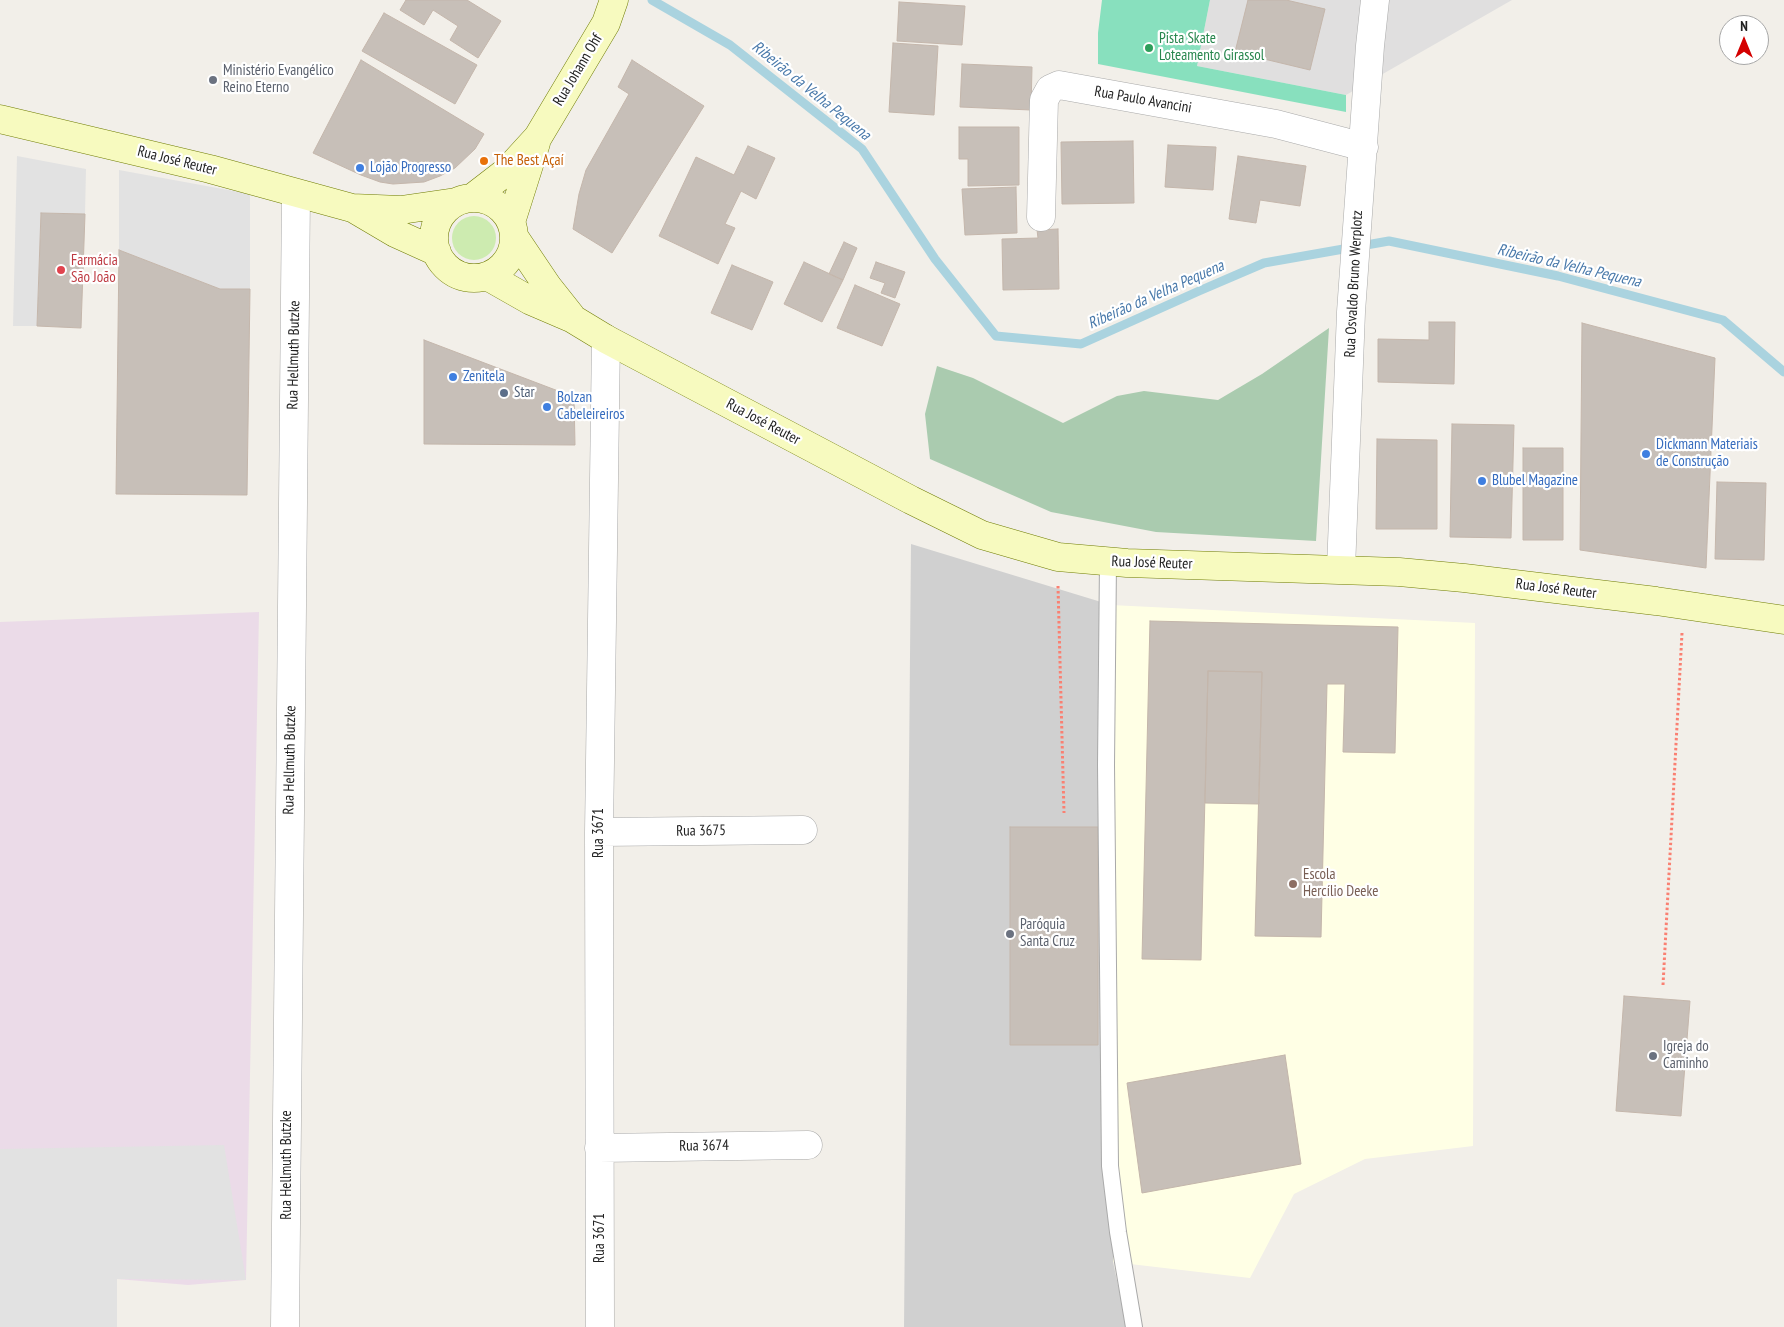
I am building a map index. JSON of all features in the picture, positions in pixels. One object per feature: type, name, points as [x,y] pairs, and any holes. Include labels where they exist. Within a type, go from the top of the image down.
[{"type":"main road","name":"Rua Johann Ohf","points":[[464,200],[507,171],[538,137],[610,12]]},
{"type":"main road","name":"Rua José Reuter","points":[[0,119],[210,169],[352,208],[401,210],[464,200]]},
{"type":"main road","name":"Rua Johann Ohf","points":[[513,230],[538,137]]},
{"type":"main road","points":[[464,200],[488,200],[502,209],[513,230],[511,254],[502,268],[488,276],[471,278],[455,274],[444,264],[437,252],[434,239],[437,225],[443,212],[464,200]]},
{"type":"main road","name":"Rua José Reuter","points":[[352,208],[395,233],[437,252]]},
{"type":"main road","name":"Rua José Reuter","points":[[513,230],[548,287],[573,319]]},
{"type":"main road","name":"Rua José Reuter","points":[[488,276],[531,301],[573,319],[606,339],[911,500],[982,535],[1058,557],[1108,562],[1399,572],[1464,578],[1683,605],[1784,620]]},
{"type":"street","name":"Rua Osvaldo Bruno Werplotz","points":[[1341,569],[1358,205],[1375,0]]},
{"type":"street","name":"Rua Paulo Avancini","points":[[1041,217],[1044,100],[1050,89],[1059,85],[1276,124],[1364,147]]},
{"type":"street","name":"Rua Hellmuth Butzke","points":[[285,1327],[296,194]]},
{"type":"street","name":"Rua 3671","points":[[600,1327],[599,832],[606,339]]},
{"type":"street","name":"Rua 3675","points":[[599,832],[803,830]]},
{"type":"street","name":"Rua 3674","points":[[599,1148],[808,1145]]},
{"type":"lane","points":[[1108,562],[1106,765],[1110,1166],[1134,1327]]},
{"type":"path","points":[[1058,557],[1064,813]]},
{"type":"path","points":[[1663,985],[1683,605]]},
{"type":"shaded area","points":[[1210,0],[1512,0],[1346,95],[1197,66]]},
{"type":"shaded area","points":[[17,156],[86,169],[85,214],[41,213],[37,326],[13,326]]},
{"type":"shaded area","points":[[119,170],[250,194],[250,289],[220,289],[119,250]]},
{"type":"shaded area","points":[[1329,328],[1316,541],[1156,532],[1051,512],[930,459],[925,414],[937,366],[973,378],[1063,423],[1117,396],[1144,391],[1218,400],[1262,374]]},
{"type":"shaded area","name":"Paróquia Santa Cruz","points":[[911,544],[1111,605],[1113,1262],[1127,1327],[904,1327]]},
{"type":"shaded area","name":"Escola Hercílio Deeke","points":[[1111,605],[1475,623],[1473,1146],[1365,1159],[1294,1194],[1250,1278],[1113,1262]]},
{"type":"shaded area","points":[[259,612],[246,1280],[188,1285],[117,1279],[117,1327],[0,1327],[0,622]]},
{"type":"shaded area","points":[[224,1145],[246,1280],[117,1279],[117,1327],[0,1327],[0,1149]]},
{"type":"green space","name":"Pista Skate Loteamento Girassol","points":[[1102,0],[1210,0],[1197,66],[1346,95],[1346,112],[1098,64],[1098,33]]},
{"type":"green space","points":[[478,216],[490,222],[495,229],[495,247],[490,254],[483,259],[470,260],[462,257],[455,250],[452,234],[455,226],[462,219]]},
{"type":"building","points":[[406,0],[467,0],[501,21],[478,58],[450,40],[458,26],[433,10],[424,25],[400,10]]},
{"type":"building","points":[[1248,0],[1286,0],[1325,9],[1310,70],[1235,52]]},
{"type":"building","points":[[899,2],[965,6],[962,45],[897,41]]},
{"type":"building","points":[[384,13],[477,65],[455,104],[362,51]]},
{"type":"building","points":[[893,43],[938,46],[934,115],[889,112]]},
{"type":"building","points":[[361,60],[484,134],[475,149],[455,168],[440,176],[424,182],[393,184],[380,182],[361,175],[313,153]]},
{"type":"building","points":[[632,60],[704,106],[612,253],[573,229],[579,194],[586,170],[629,94],[618,87]]},
{"type":"building","points":[[962,64],[1032,67],[1031,110],[960,107]]},
{"type":"building","points":[[959,127],[1019,127],[1019,185],[968,186],[968,159],[959,159]]},
{"type":"building","points":[[1133,141],[1134,203],[1062,204],[1061,142]]},
{"type":"building","points":[[1168,145],[1216,147],[1213,190],[1165,187]]},
{"type":"building","points":[[748,146],[775,158],[756,199],[741,191],[725,224],[735,228],[718,264],[659,236],[696,157],[734,175]]},
{"type":"building","points":[[1238,156],[1306,166],[1300,206],[1260,200],[1256,223],[1229,219]]},
{"type":"building","points":[[1016,187],[1017,233],[965,235],[962,189]]},
{"type":"building","name":"Farmácia São João","points":[[41,213],[85,214],[81,328],[37,326]]},
{"type":"building","points":[[1058,229],[1059,289],[1003,290],[1002,239],[1038,238],[1037,230]]},
{"type":"building","points":[[844,242],[857,248],[843,280],[829,274]]},
{"type":"building","points":[[119,250],[220,289],[250,289],[247,495],[116,494]]},
{"type":"building","points":[[804,262],[843,280],[822,322],[784,304]]},
{"type":"building","points":[[876,262],[905,272],[895,298],[881,293],[885,283],[870,278]]},
{"type":"building","points":[[732,265],[773,282],[752,330],[711,313]]},
{"type":"building","points":[[855,285],[900,304],[882,346],[837,328]]},
{"type":"building","points":[[1429,322],[1455,322],[1454,384],[1378,382],[1378,339],[1429,340]]},
{"type":"building","name":"Dickmann Materiais de Construção","points":[[1582,323],[1715,358],[1706,568],[1580,550]]},
{"type":"building","points":[[424,340],[574,397],[575,445],[424,444]]},
{"type":"building","name":"Blubel Magazine","points":[[1452,424],[1514,425],[1511,538],[1450,537]]},
{"type":"building","points":[[1377,439],[1437,440],[1437,529],[1376,529]]},
{"type":"building","points":[[1523,448],[1563,448],[1563,540],[1523,540]]},
{"type":"building","points":[[1717,482],[1766,483],[1764,560],[1715,559]]},
{"type":"building","points":[[1150,621],[1398,627],[1395,753],[1343,752],[1345,684],[1327,684],[1321,937],[1255,936],[1262,672],[1208,671],[1201,960],[1142,959]]},
{"type":"building","points":[[1208,671],[1262,672],[1259,804],[1205,803]]},
{"type":"building","points":[[1010,827],[1098,827],[1098,1045],[1010,1045]]},
{"type":"building","name":"Igreja do Caminho","points":[[1624,996],[1690,1001],[1681,1116],[1616,1111]]},
{"type":"building","points":[[1285,1055],[1301,1164],[1142,1193],[1127,1083]]},
{"type":"waterway","name":"Ribeirão da Velha Pequena","points":[[652,0],[730,45],[862,149],[935,259],[996,336],[1081,344],[1264,263],[1389,241],[1558,276],[1723,320],[1784,372]]},
{"type":"place","name":"Pista Skate Loteamento Girassol","points":[[1149,48]]},
{"type":"place","name":"Ministério Evangélico Reino Eterno","points":[[213,80]]},
{"type":"place","name":"The Best Açaí","points":[[484,161]]},
{"type":"place","name":"Lojão Progresso","points":[[360,168]]},
{"type":"place","name":"Farmácia São João","points":[[61,270]]},
{"type":"place","name":"Zenitela","points":[[453,377]]},
{"type":"place","name":"Star","points":[[504,393]]},
{"type":"place","name":"Bolzan Cabeleireiros","points":[[547,407]]},
{"type":"place","name":"Dickmann Materiais de Construção","points":[[1646,454]]},
{"type":"place","name":"Blubel Magazine","points":[[1482,481]]},
{"type":"place","name":"Escola Hercílio Deeke","points":[[1293,884]]},
{"type":"place","name":"Paróquia Santa Cruz","points":[[1010,934]]},
{"type":"place","name":"Igreja do Caminho","points":[[1653,1056]]}]
